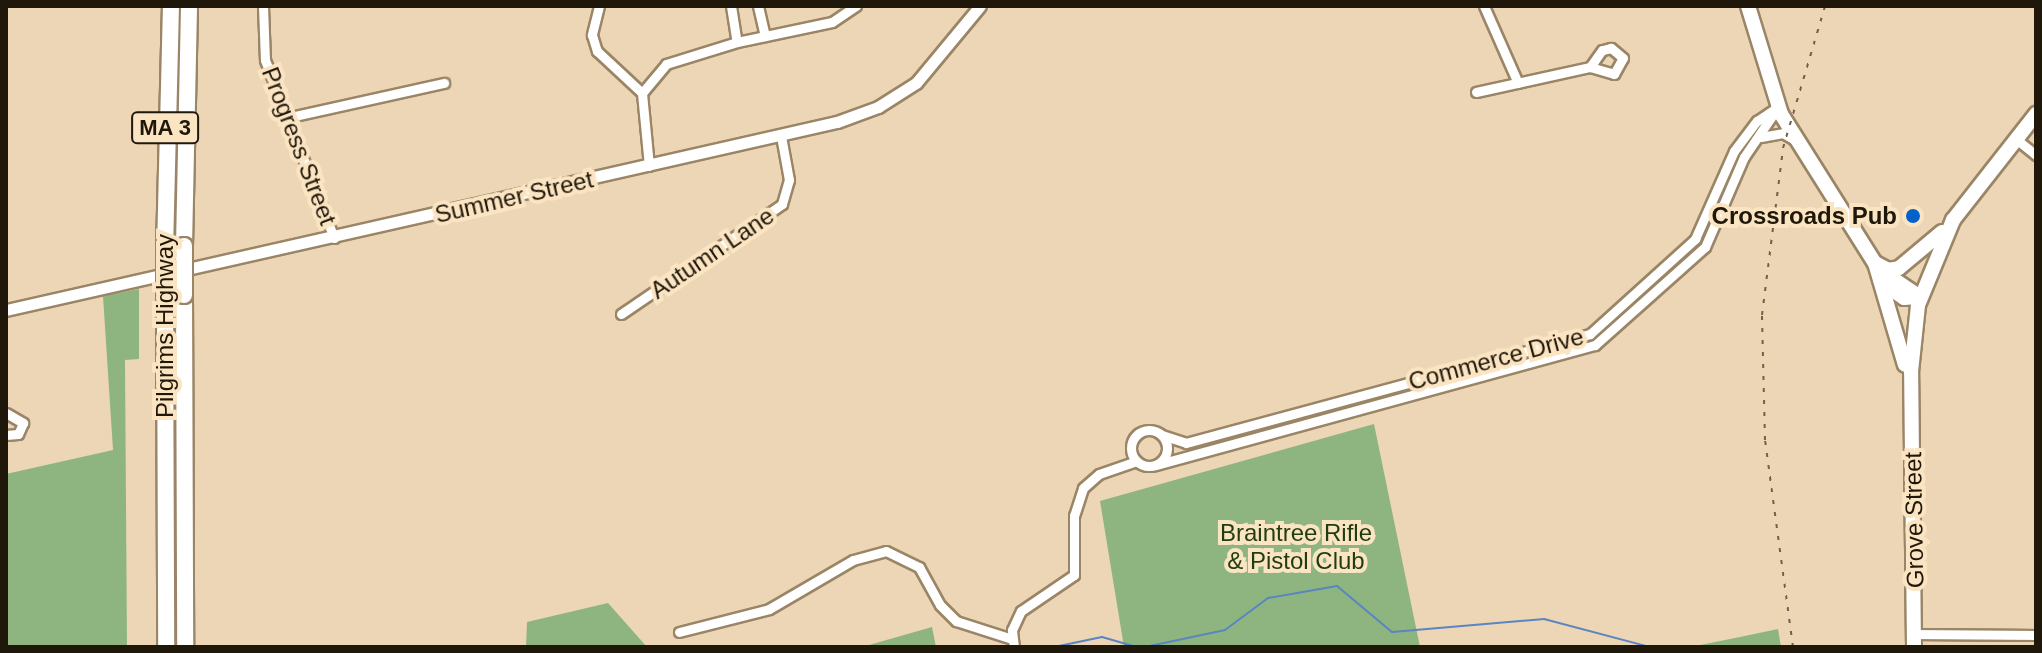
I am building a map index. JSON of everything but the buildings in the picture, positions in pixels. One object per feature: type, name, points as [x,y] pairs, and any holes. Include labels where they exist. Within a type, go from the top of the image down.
[{"type":"highway","name":"Pilgrims Highway","points":[[166,647],[165,250],[171,6]]},
{"type":"highway","name":"Pilgrims Highway","points":[[185,647],[184,246],[189,6]]},
{"type":"main road","name":"Grove Street","points":[[1749,11],[1778,107],[1796,141],[1875,263],[1883,282],[1911,393]]},
{"type":"main road","points":[[1875,263],[1888,270],[1903,266],[1953,220],[2026,134],[2036,114]]},
{"type":"main road","points":[[1883,282],[1904,298],[1920,297],[1953,220]]},
{"type":"main road","name":"Grove Street","points":[[1875,263],[1920,297],[1911,393],[1914,641]]},
{"type":"street","name":"Progress Street","points":[[263,6],[265,60],[334,238]]},
{"type":"street","points":[[599,6],[592,35],[597,51],[642,93]]},
{"type":"street","points":[[731,6],[737,42]]},
{"type":"street","points":[[758,6],[765,36]]},
{"type":"street","points":[[649,166],[642,93],[657,71],[675,59],[832,22],[856,6]]},
{"type":"street","name":"Summer Street","points":[[6,310],[781,136],[859,115],[896,96],[930,70],[980,6]]},
{"type":"street","points":[[1484,6],[1518,83]]},
{"type":"street","points":[[1476,92],[1590,67]]},
{"type":"street","points":[[286,118],[444,83]]},
{"type":"street","name":"Commerce Drive","points":[[1156,465],[1579,352],[1613,334],[1709,241],[1742,162],[1778,107]]},
{"type":"street","name":"Commerce Drive","points":[[1162,435],[1186,443],[1571,342],[1595,331],[1695,239],[1731,157],[1757,121],[1778,107]]},
{"type":"street","points":[[1758,139],[1776,133],[1796,141]]},
{"type":"street","points":[[2026,134],[2036,155]]},
{"type":"street","name":"Autumn Lane","points":[[621,314],[782,204],[789,180],[781,136]]},
{"type":"street","points":[[1731,157],[1742,162]]},
{"type":"street","points":[[1722,177],[1734,182]]},
{"type":"street","points":[[1635,297],[1643,306]]},
{"type":"street","points":[[6,413],[23,423],[18,434],[6,435]]},
{"type":"street","points":[[679,632],[769,609],[853,560],[886,551],[919,567],[940,605],[961,624],[1013,643],[1024,608],[1074,575],[1074,516],[1083,488],[1099,474],[1136,461],[1156,465],[1167,452],[1162,435],[1151,430],[1139,433],[1131,449],[1136,461]]},
{"type":"street","points":[[1914,641],[2036,635]]},
{"type":"green space","points":[[139,289],[139,359],[125,360],[127,647],[6,647],[6,474],[113,450],[103,296]]},
{"type":"green space","name":"Braintree Rifle & Pistol Club","points":[[1374,424],[1420,647],[1124,647],[1100,501]]},
{"type":"green space","points":[[608,603],[647,647],[526,647],[527,622]]},
{"type":"green space","points":[[932,627],[936,647],[862,647]]},
{"type":"green space","points":[[1778,629],[1781,647],[1690,647],[1740,637]]},
{"type":"waterway","points":[[1145,647],[1225,630],[1268,598],[1337,586],[1392,632],[1544,619],[1650,647]]},
{"type":"waterway","points":[[1054,647],[1102,637],[1137,647]]},
{"type":"railway","points":[[1793,647],[1765,440],[1762,315],[1783,148],[1825,6]]},
{"type":"place","name":"Crossroads Pub","points":[[1913,216]]}]
